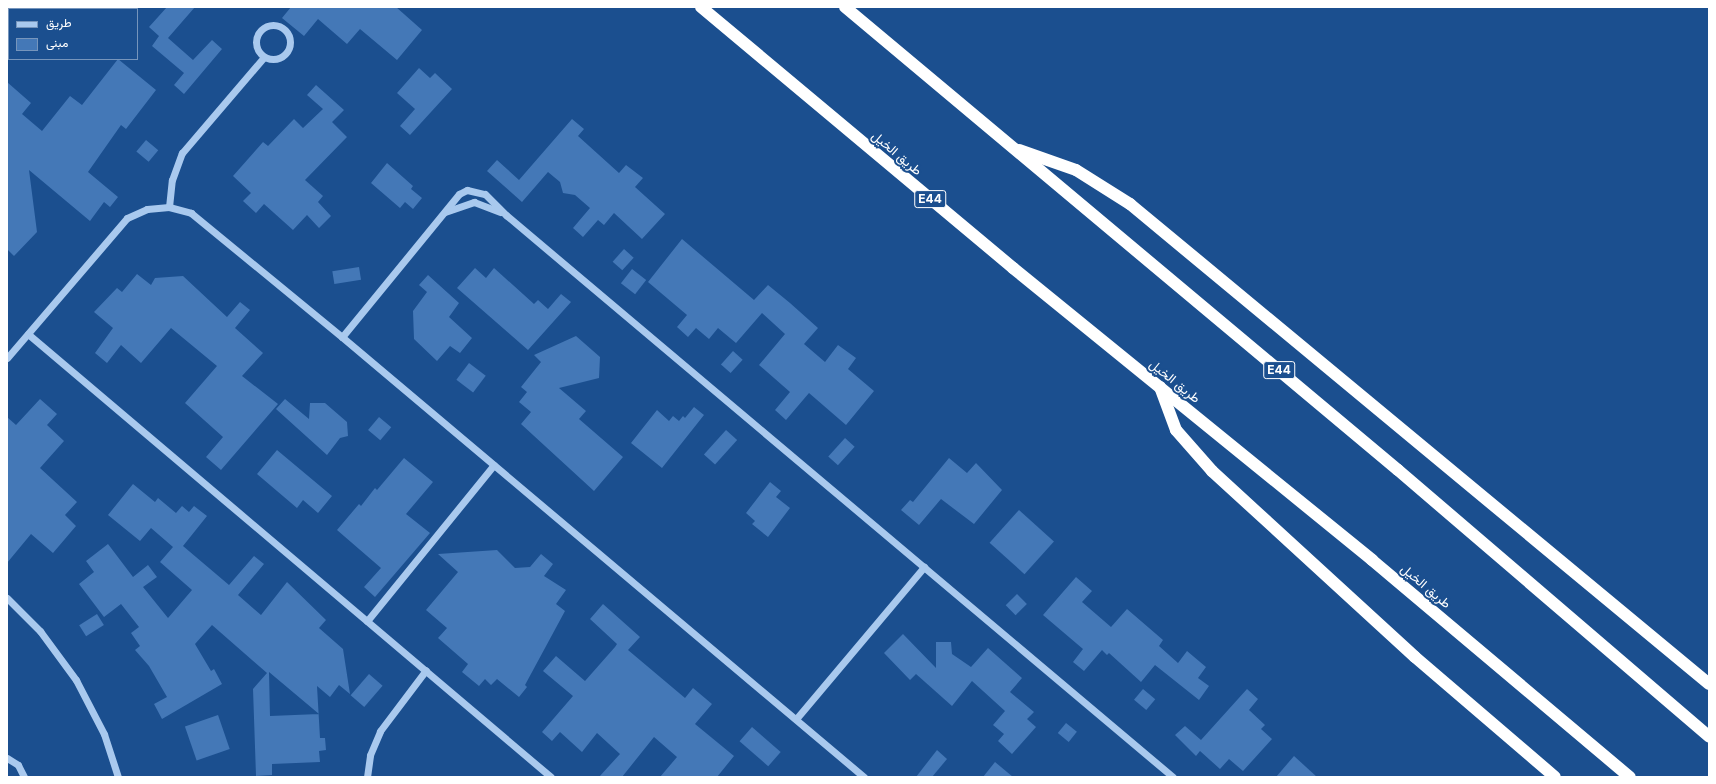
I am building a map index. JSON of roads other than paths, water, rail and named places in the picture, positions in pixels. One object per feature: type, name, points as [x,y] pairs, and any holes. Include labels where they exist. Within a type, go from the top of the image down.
[{"type":"highway","name":"طريق الخيل","points":[[701,7],[1013,268],[1366,555],[1630,777]]},
{"type":"highway","name":"E44","points":[[845,7],[1398,470],[1709,737]]},
{"type":"highway","points":[[1015,149],[1076,170],[1130,204],[1709,684]]},
{"type":"highway","points":[[1160,387],[1176,430],[1212,471],[1415,657],[1555,777]]},
{"type":"street","points":[[278,26],[283,28],[290,38],[289,50],[281,58],[269,59],[264,57],[257,47],[258,35],[266,27],[278,26]]},
{"type":"street","points":[[169,207],[172,180],[182,153],[264,57]]},
{"type":"street","points":[[342,337],[459,194],[476,190],[485,194],[506,215],[1174,777]]},
{"type":"street","points":[[444,213],[474,202],[506,215]]},
{"type":"street","points":[[7,358],[127,218],[147,209],[169,207],[191,213],[342,337],[864,777]]},
{"type":"street","points":[[28,334],[551,777]]},
{"type":"street","points":[[367,621],[494,465]]},
{"type":"street","points":[[796,719],[924,567]]},
{"type":"street","points":[[7,598],[40,631],[76,680],[104,734],[118,777]]},
{"type":"street","points":[[367,777],[370,755],[380,731],[426,670]]},
{"type":"street","points":[[7,758],[18,765],[24,777]]}]
